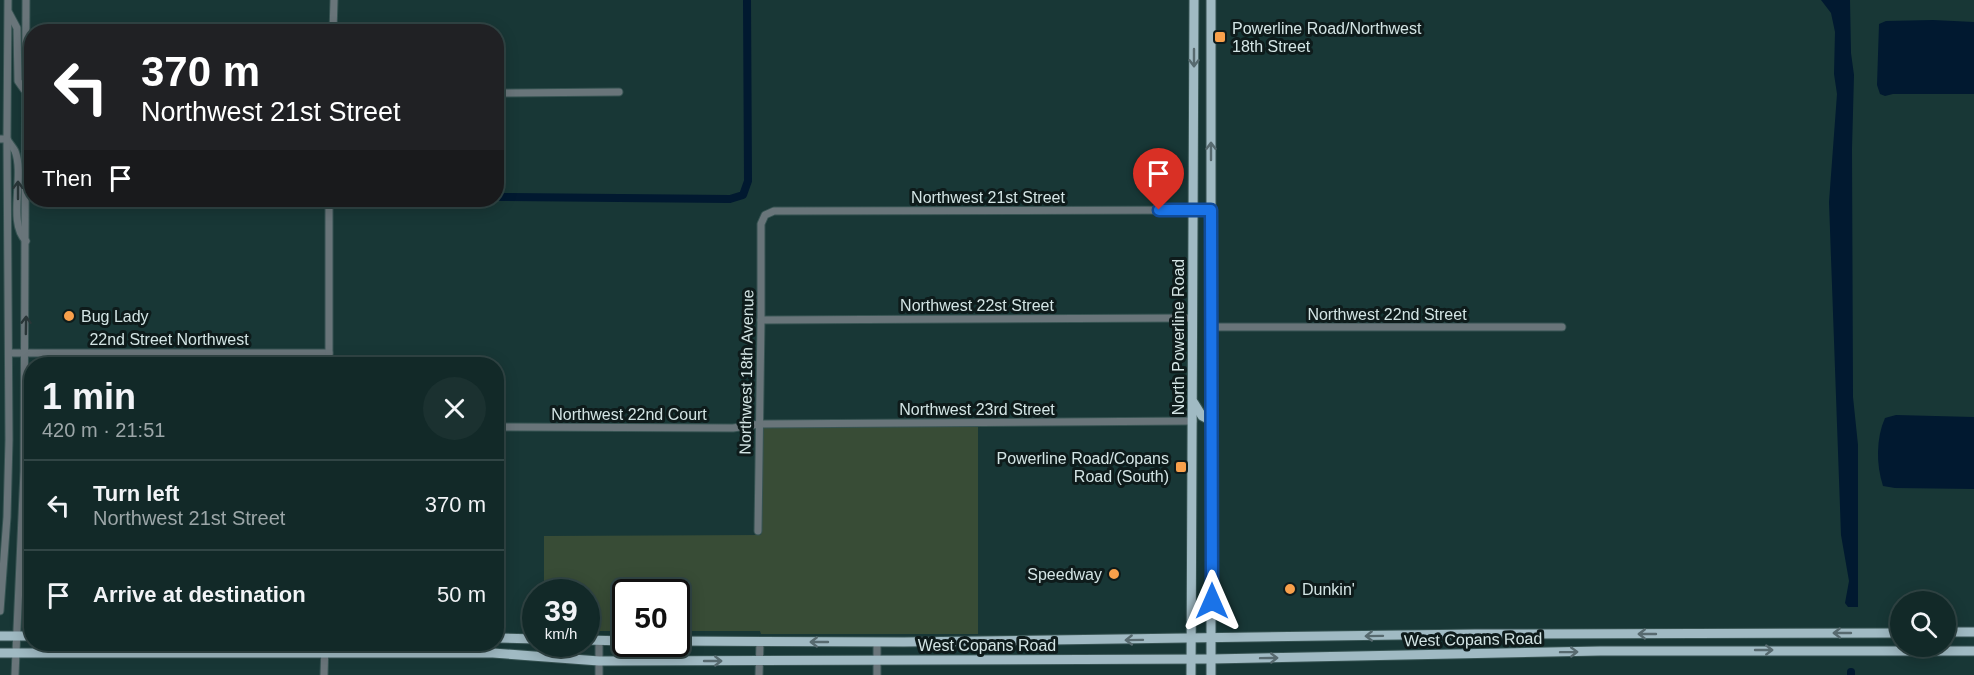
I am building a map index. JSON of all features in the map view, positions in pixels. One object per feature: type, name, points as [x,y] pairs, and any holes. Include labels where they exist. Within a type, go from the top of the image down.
[{"type":"main road","name":"North Powerline Road","points":[[1191,675],[1194,0]]},
{"type":"main road","name":"North Powerline Road","points":[[1209,2],[1213,327],[1211,675]]},
{"type":"main road","points":[[1193,401],[1202,416],[1212,421]]},
{"type":"main road","points":[[1956,632],[1974,632]]},
{"type":"main road","name":"West Copans Road","points":[[690,641],[877,642],[1475,634],[1890,633]]},
{"type":"main road","points":[[0,636],[24,636]]},
{"type":"main road","points":[[504,638],[522,639]]},
{"type":"main road","name":"West Copans Road","points":[[0,653],[140,651]]},
{"type":"main road","name":"West Copans Road","points":[[425,651],[493,653],[599,661],[877,661],[1211,659],[1611,651],[1974,651]]},
{"type":"street","points":[[0,611],[8,482],[9,353],[3,139],[8,0]]},
{"type":"street","points":[[26,0],[26,24]]},
{"type":"street","points":[[333,24],[334,0]]},
{"type":"street","points":[[8,11],[17,28],[18,81],[24,89]]},
{"type":"street","points":[[504,93],[619,92]]},
{"type":"street","points":[[3,139],[15,151],[18,167],[18,226],[21,236],[26,241]]},
{"type":"street","points":[[25,357],[26,207]]},
{"type":"street","points":[[328,357],[329,207]]},
{"type":"street","name":"Northwest 21st Street","points":[[765,215],[774,211],[1211,210]]},
{"type":"street","name":"Northwest 18th Avenue","points":[[758,531],[761,224],[765,215]]},
{"type":"street","name":"Northwest 22st Street","points":[[761,320],[1193,318]]},
{"type":"street","name":"Northwest 22nd Street","points":[[1213,327],[1562,327]]},
{"type":"street","name":"22nd Street Northwest","points":[[9,353],[328,353]]},
{"type":"street","name":"Northwest 23rd Street","points":[[760,424],[1193,421]]},
{"type":"street","name":"Northwest 22nd Court","points":[[504,427],[733,428],[760,424]]},
{"type":"street","points":[[15,675],[23,515],[24,434]]},
{"type":"street","points":[[759,675],[760,642]]},
{"type":"street","points":[[877,642],[877,675]]},
{"type":"street","points":[[324,651],[324,675]]},
{"type":"street","points":[[599,657],[599,675]]},
{"type":"green space","points":[[761,427],[978,427],[978,634],[761,634],[760,631],[690,631],[690,579],[612,579],[612,631],[600,631],[600,579],[544,579],[544,536],[761,535]]},
{"type":"water","points":[[1821,0],[1850,0],[1851,53],[1854,75],[1853,397],[1858,445],[1858,607],[1848,607],[1845,603],[1849,581],[1841,535],[1829,202],[1837,94],[1834,74],[1835,32],[1831,13]]},
{"type":"water","points":[[1886,21],[1974,22],[1974,94],[1893,94],[1885,96],[1880,94],[1877,85],[1879,24]]},
{"type":"water","points":[[1896,415],[1974,417],[1974,489],[1883,486],[1878,461],[1880,434],[1885,418]]},
{"type":"waterway","points":[[504,197],[730,199],[743,195],[748,181],[747,0]]},
{"type":"place","name":"Powerline Road/Northwest 18th Street","points":[[1220,37]]},
{"type":"place","name":"Bug Lady","points":[[69,316]]},
{"type":"place","name":"Powerline Road/Copans Road (South)","points":[[1181,467]]},
{"type":"place","name":"Speedway","points":[[1114,574]]},
{"type":"place","name":"Dunkin'","points":[[1290,589]]},
{"type":"route","points":[[1159,210],[1211,210],[1212,601]]}]
